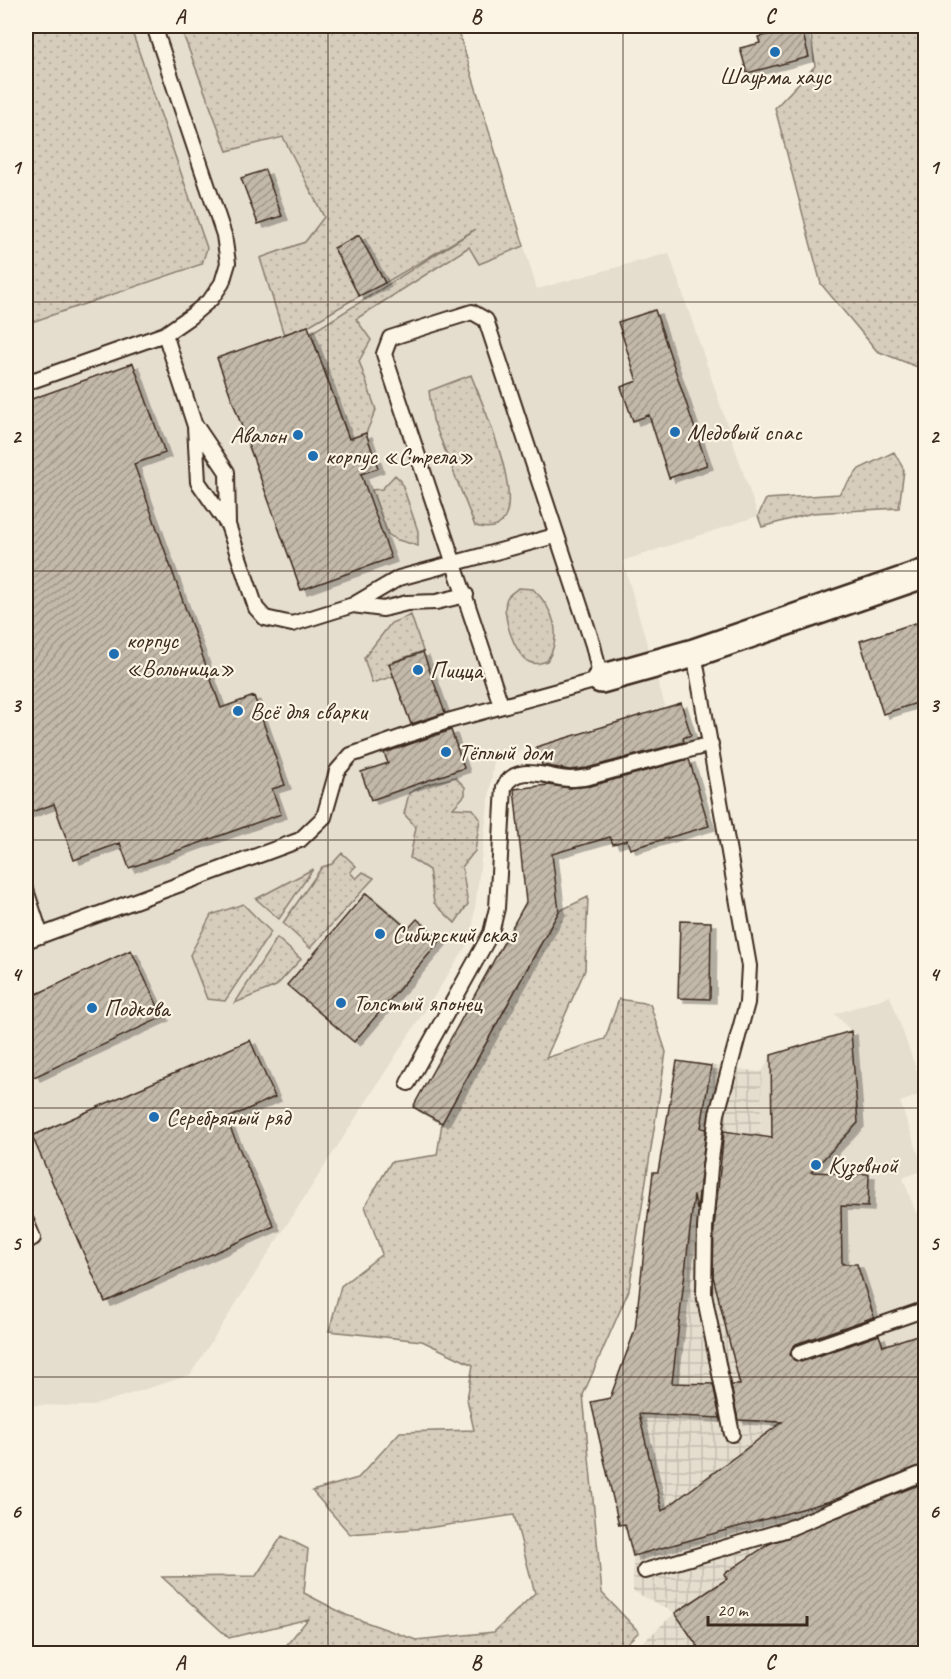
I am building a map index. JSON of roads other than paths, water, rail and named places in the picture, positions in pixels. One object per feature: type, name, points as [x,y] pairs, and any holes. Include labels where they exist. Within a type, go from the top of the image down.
[{"type":"street","points":[[601,679],[694,653],[926,573]]},
{"type":"lane","points":[[26,382],[165,334],[211,298],[222,283],[228,263],[224,236],[154,26]]},
{"type":"lane","points":[[26,941],[300,840],[324,817],[337,771],[351,755],[448,721],[601,679],[592,645],[486,320],[472,312],[390,338],[384,354],[501,705]]},
{"type":"lane","points":[[165,334],[195,426],[198,482],[228,525],[256,608],[265,618],[292,624],[353,604],[399,578],[555,536]]},
{"type":"lane","points":[[195,426],[227,472],[228,525]]},
{"type":"lane","points":[[353,604],[383,609],[407,603],[436,602],[466,595]]},
{"type":"lane","points":[[694,653],[749,966],[747,1002],[717,1114],[705,1228],[704,1294],[732,1434]]},
{"type":"lane","points":[[408,1083],[491,933],[497,908],[504,787],[508,778],[519,773],[570,778],[589,777],[711,744]]},
{"type":"lane","points":[[26,890],[41,936]]},
{"type":"lane","points":[[26,1221],[33,1239],[26,1242]]},
{"type":"lane","points":[[799,1353],[926,1309]]},
{"type":"lane","points":[[645,1571],[785,1530],[926,1472]]},
{"type":"place","name":"Шаурма хаус","points":[[775,52]]},
{"type":"place","name":"Медовый спас","points":[[675,432]]},
{"type":"place","name":"Авалон","points":[[298,435]]},
{"type":"place","name":"корпус «Стрела»","points":[[313,456]]},
{"type":"place","name":"корпус «Вольница»","points":[[114,654]]},
{"type":"place","name":"Пицца","points":[[418,670]]},
{"type":"place","name":"Всё для сварки","points":[[238,711]]},
{"type":"place","name":"Тёплый дом","points":[[446,752]]},
{"type":"place","name":"Сибирский сказ","points":[[380,934]]},
{"type":"place","name":"Толстый японец","points":[[341,1003]]},
{"type":"place","name":"Подкова","points":[[92,1008]]},
{"type":"place","name":"Серебряный ряд","points":[[154,1117]]},
{"type":"place","name":"Кузовной","points":[[816,1165]]}]
